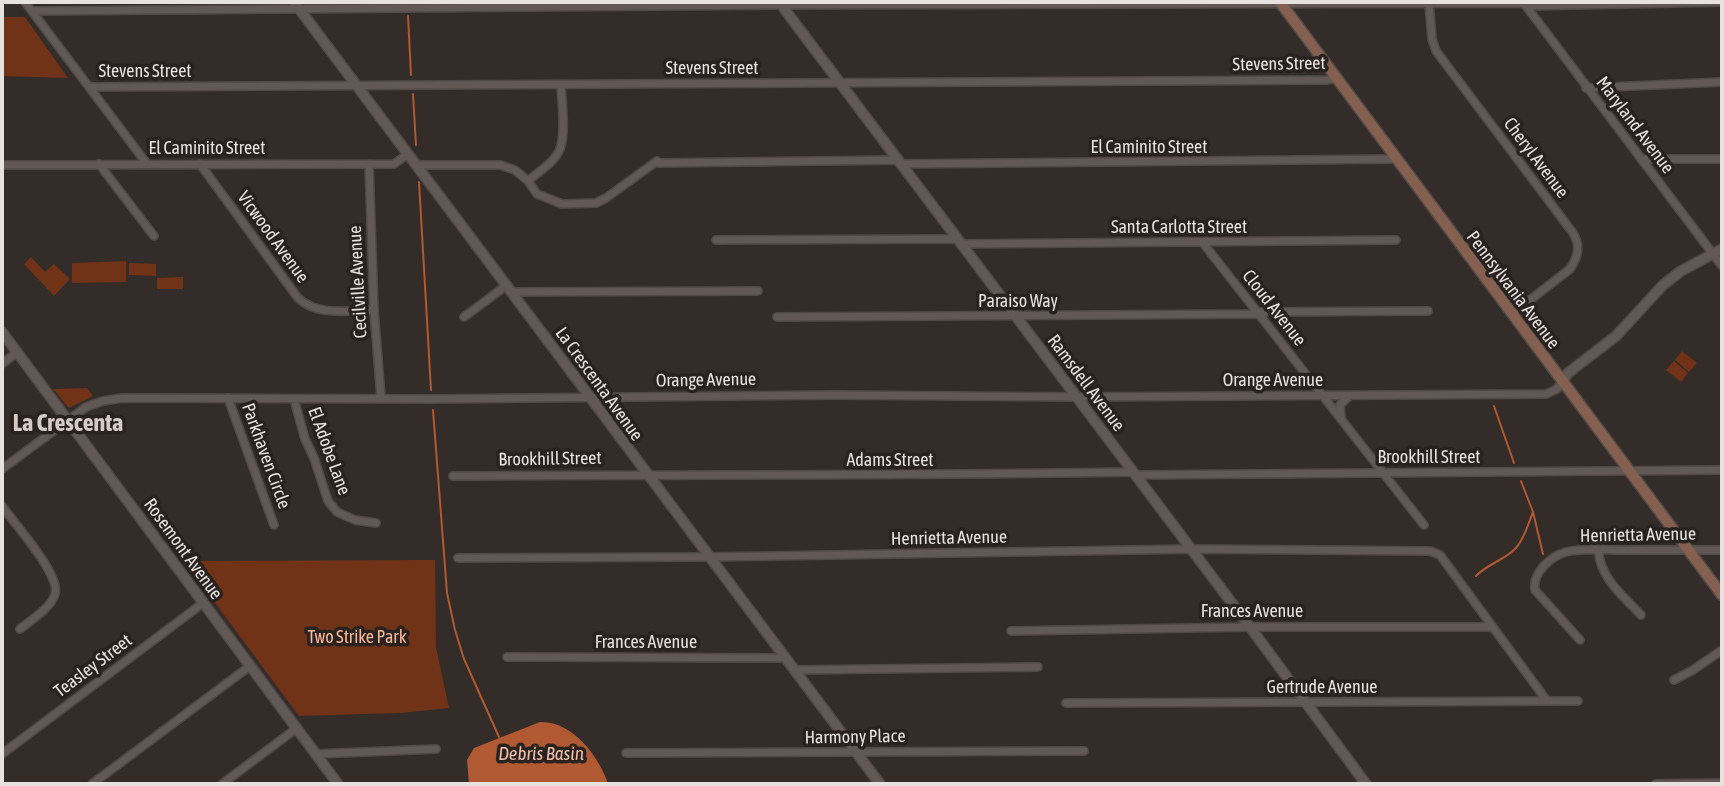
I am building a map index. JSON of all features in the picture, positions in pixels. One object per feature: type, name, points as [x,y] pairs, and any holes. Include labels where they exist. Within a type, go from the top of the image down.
[{"type":"main road","name":"Pennsylvania Avenue","points":[[1280,3],[1722,596]]},
{"type":"street","points":[[26,2],[147,164]]},
{"type":"street","points":[[32,11],[296,5],[1722,2]]},
{"type":"street","name":"Ramsdell Avenue","points":[[780,3],[1366,784]]},
{"type":"street","name":"Cheryl Avenue","points":[[1429,3],[1432,39],[1436,51],[1573,233],[1578,245],[1576,261],[1570,269],[1511,314]]},
{"type":"street","name":"Maryland Avenue","points":[[1524,4],[1641,159],[1718,251],[1722,266]]},
{"type":"street","name":"La Crescenta Avenue","points":[[296,5],[880,784]]},
{"type":"street","name":"Stevens Street","points":[[89,87],[561,86],[1336,78]]},
{"type":"street","points":[[1586,88],[1722,82]]},
{"type":"street","points":[[527,181],[560,150],[561,86]]},
{"type":"street","name":"El Caminito Street","points":[[2,165],[394,164],[408,154]]},
{"type":"street","name":"El Caminito Street","points":[[417,164],[492,163],[515,170],[537,194],[562,204],[596,203],[658,162],[1396,159]]},
{"type":"street","points":[[1641,159],[1722,159]]},
{"type":"street","points":[[99,163],[154,236]]},
{"type":"street","name":"Vicwood Avenue","points":[[200,164],[298,298],[307,306],[325,311],[374,310]]},
{"type":"street","name":"Cecilville Avenue","points":[[369,164],[374,310],[381,397]]},
{"type":"street","name":"Santa Carlotta Street","points":[[716,240],[1203,243],[1396,240]]},
{"type":"street","name":"Cloud Avenue","points":[[1203,243],[1423,525]]},
{"type":"street","name":"Orange Avenue","points":[[2,469],[86,407],[122,398],[1546,394],[1557,389],[1568,373],[1603,349],[1663,285],[1681,271],[1718,251]]},
{"type":"street","points":[[464,317],[510,288],[758,291]]},
{"type":"street","name":"Paraiso Way","points":[[777,317],[1016,317],[1428,311]]},
{"type":"street","name":"Rosemont Avenue","points":[[2,332],[338,784]]},
{"type":"street","points":[[2,363],[17,352]]},
{"type":"street","name":"Orange Avenue","points":[[1342,422],[1339,405],[1350,395]]},
{"type":"street","name":"Parkhaven Circle","points":[[228,398],[274,525]]},
{"type":"street","name":"El Adobe Lane","points":[[294,399],[305,439],[328,501],[337,512],[355,520],[376,523]]},
{"type":"street","name":"Brookhill Street","points":[[1135,474],[1722,470]]},
{"type":"street","name":"Brookhill Street","points":[[453,476],[647,474]]},
{"type":"street","name":"Adams Street","points":[[647,474],[1135,474]]},
{"type":"street","points":[[2,506],[47,567],[55,583],[56,593],[50,604],[20,629]]},
{"type":"street","name":"Henrietta Avenue","points":[[458,558],[1422,550],[1440,555],[1492,627]]},
{"type":"street","points":[[1598,550],[1600,565],[1607,579],[1641,615]]},
{"type":"street","name":"Henrietta Avenue","points":[[1580,640],[1535,590],[1536,576],[1555,556],[1568,552],[1598,550],[1722,550]]},
{"type":"street","name":"Teasley Street","points":[[2,754],[203,603]]},
{"type":"street","points":[[1492,627],[1547,701]]},
{"type":"street","name":"Frances Avenue","points":[[1012,631],[1492,627]]},
{"type":"street","points":[[1674,680],[1722,650]]},
{"type":"street","name":"Frances Avenue","points":[[507,657],[785,659]]},
{"type":"street","points":[[92,784],[250,666]]},
{"type":"street","points":[[794,670],[1038,667]]},
{"type":"street","name":"Gertrude Avenue","points":[[1066,703],[1578,701]]},
{"type":"street","points":[[222,784],[297,728]]},
{"type":"street","points":[[316,754],[436,749]]},
{"type":"street","name":"Harmony Place","points":[[626,753],[1084,751]]},
{"type":"street","points":[[1656,784],[1722,783]]},
{"type":"green space","points":[[2,17],[25,17],[68,78],[2,76]]},
{"type":"green space","points":[[31,257],[45,272],[54,264],[70,279],[54,296],[24,264]]},
{"type":"green space","points":[[126,261],[126,282],[72,283],[72,263]]},
{"type":"green space","points":[[129,263],[156,264],[156,276],[129,275]]},
{"type":"green space","points":[[183,277],[183,289],[157,289],[157,278]]},
{"type":"green space","points":[[1682,351],[1697,363],[1689,372],[1675,360]]},
{"type":"green space","points":[[1674,361],[1688,373],[1681,382],[1666,370]]},
{"type":"green space","points":[[87,388],[93,396],[69,408],[53,389]]},
{"type":"green space","name":"Two Strike Park","points":[[435,560],[436,647],[449,708],[401,713],[299,716],[184,561]]},
{"type":"water","name":"Debris Basin","points":[[540,722],[563,727],[583,742],[598,762],[608,784],[469,784],[467,760],[474,748]]},
{"type":"waterway","points":[[408,16],[411,75]]},
{"type":"waterway","points":[[413,94],[416,145]]},
{"type":"waterway","points":[[419,182],[431,390]]},
{"type":"waterway","points":[[1494,406],[1514,463]]},
{"type":"waterway","points":[[433,410],[447,593],[464,659],[499,737]]},
{"type":"waterway","points":[[1521,481],[1533,512],[1543,554]]},
{"type":"waterway","points":[[1476,576],[1516,548],[1533,512]]},
{"type":"district","name":"La Crescenta","points":[[68,423]]}]
